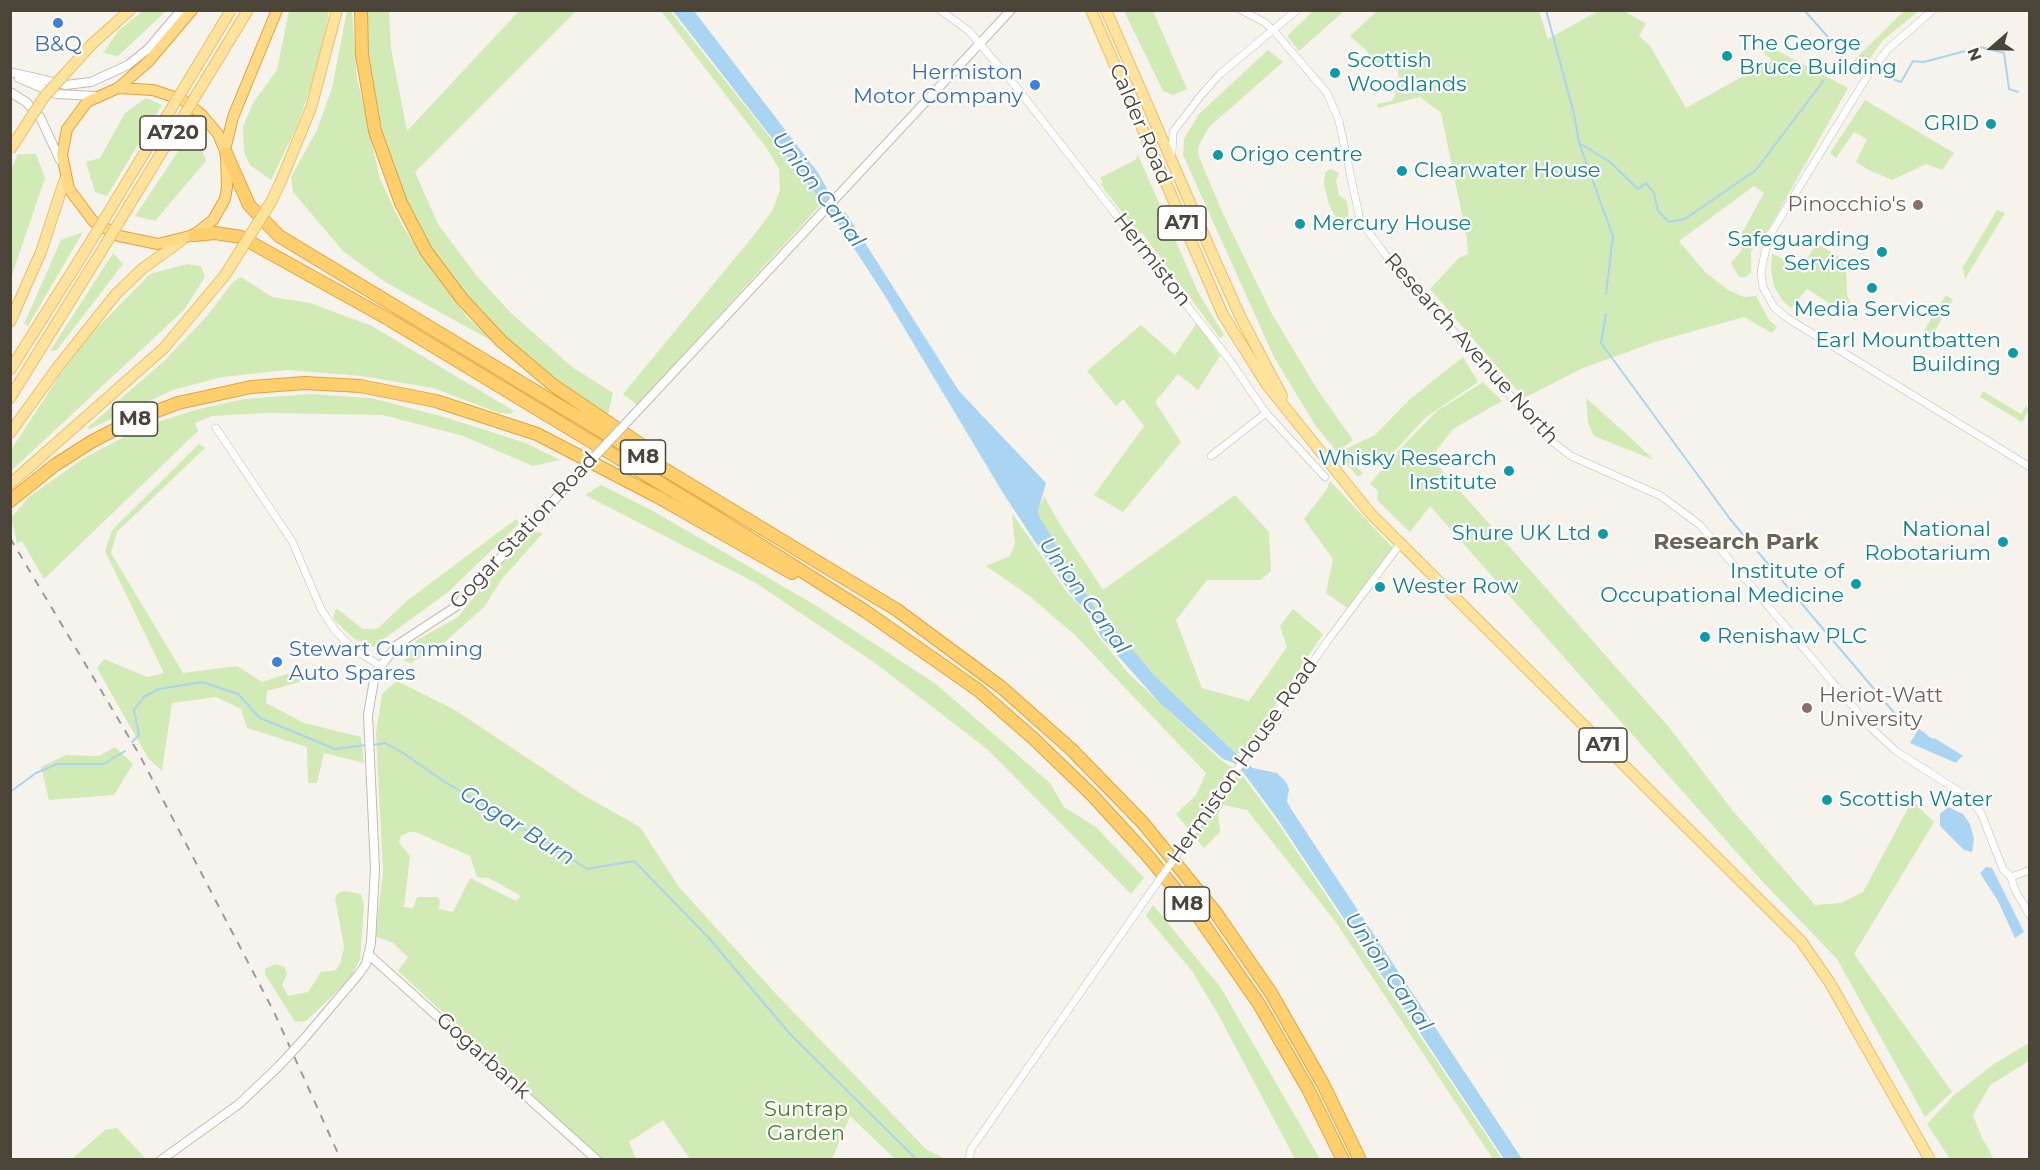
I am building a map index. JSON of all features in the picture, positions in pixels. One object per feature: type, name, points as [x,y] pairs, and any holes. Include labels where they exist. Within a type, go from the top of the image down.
[{"type":"highway","points":[[118,88],[167,42],[192,10]]},
{"type":"highway","points":[[226,151],[218,134],[207,120],[183,100],[153,90],[118,88],[95,96],[80,108],[67,129],[62,145],[62,166],[65,179],[79,205],[106,230],[132,241],[150,244],[194,236],[213,220],[225,199],[226,151],[236,109],[277,10]]},
{"type":"highway","name":"M8","points":[[361,10],[364,77],[381,152],[401,203],[426,251],[462,299],[501,340],[553,385],[606,423],[897,610],[1000,687],[1071,749],[1143,823],[1216,913],[1271,993],[1323,1084],[1360,1160]]},
{"type":"highway","name":"M8","points":[[226,151],[249,205],[279,236],[543,398],[830,567]]},
{"type":"highway","name":"M8","points":[[194,236],[227,233],[259,245],[554,418],[865,611],[978,690],[1034,739],[1092,795],[1147,855],[1200,919],[1259,1004],[1308,1089],[1343,1160]]},
{"type":"highway","name":"M8","points":[[10,501],[74,452],[133,420],[178,404],[251,387],[305,383],[360,386],[436,401],[537,434],[656,495],[784,570],[865,611]]},
{"type":"main road","points":[[10,150],[44,97],[92,44],[130,10]]},
{"type":"main road","name":"A720","points":[[10,370],[231,10]]},
{"type":"main road","name":"A720","points":[[10,398],[248,10]]},
{"type":"main road","points":[[10,484],[164,348],[225,275],[259,222],[281,181],[314,100],[337,10]]},
{"type":"main road","name":"Calder Road","points":[[1091,10],[1223,315],[1267,385],[1353,493],[1419,564],[1801,941],[1830,983],[1930,1160]]},
{"type":"main road","name":"Calder Road","points":[[1106,10],[1240,316],[1297,422]]},
{"type":"main road","points":[[10,322],[41,252],[65,179]]},
{"type":"main road","points":[[10,433],[57,368],[116,294],[142,269],[182,240]]},
{"type":"street","points":[[10,72],[66,85],[91,82],[128,65],[148,49],[181,10]]},
{"type":"street","name":"Hermiston","points":[[940,10],[969,32],[1017,88],[1165,275],[1266,413],[1325,477]]},
{"type":"street","name":"Gogar Station Road","points":[[161,1160],[239,1104],[279,1066],[359,974],[368,954],[375,869],[369,740],[370,693],[381,666],[397,645],[455,607],[847,183],[1011,10]]},
{"type":"street","name":"Research Avenue North","points":[[1241,10],[1264,22],[1274,31],[1314,75],[1332,103],[1360,220],[1392,262],[1549,439],[1571,456],[1661,496],[1700,525],[1870,727],[1896,751],[1969,798],[1981,813],[2003,869],[2011,877],[2014,888],[2030,916]]},
{"type":"street","points":[[1183,189],[1171,147],[1173,132],[1220,74],[1297,10]]},
{"type":"street","points":[[1933,10],[1888,49],[1868,75],[1768,238],[1761,272],[1763,287],[1774,307],[1787,318],[2030,467]]},
{"type":"street","points":[[10,72],[56,94],[95,96]]},
{"type":"street","points":[[10,92],[26,102],[40,117],[51,136],[62,166]]},
{"type":"street","points":[[1211,456],[1266,413]]},
{"type":"street","points":[[216,429],[292,541],[321,609],[334,629],[352,649],[381,666]]},
{"type":"street","name":"Hermiston House Road","points":[[969,1160],[971,1149],[1143,903],[1329,639],[1401,544]]},
{"type":"street","points":[[2011,877],[2030,870]]},
{"type":"street","name":"Gogarbank","points":[[368,954],[597,1160]]},
{"type":"green space","points":[[1378,10],[1539,11],[1548,39],[1598,11],[1624,11],[1646,24],[1639,36],[1650,46],[1686,108],[1772,60],[1757,47],[1761,42],[1848,88],[1770,227],[1751,251],[1751,272],[1746,277],[1739,277],[1731,263],[1742,250],[1737,242],[1764,193],[1754,186],[1679,241],[1705,272],[1728,290],[1744,297],[1756,296],[1769,320],[1777,327],[1772,333],[1744,317],[1655,342],[1583,368],[1524,398],[1430,289],[1459,258],[1468,254],[1467,239],[1441,113],[1420,97],[1378,108],[1377,104],[1392,101],[1396,94],[1393,92],[1394,87],[1399,86],[1398,69],[1371,65],[1367,51],[1350,36]]},
{"type":"green space","points":[[143,11],[166,11],[118,56],[103,53],[119,30]]},
{"type":"green space","points":[[289,11],[329,11],[321,56],[297,126],[271,180],[250,165],[244,152],[243,127],[253,103],[277,70]]},
{"type":"green space","points":[[347,11],[352,11],[357,78],[380,179],[402,225],[436,276],[467,317],[494,342],[385,282],[343,251],[293,192],[291,177],[317,130],[332,88]]},
{"type":"green space","points":[[361,11],[389,11],[391,48],[407,131],[519,11],[576,11],[415,172],[438,224],[476,275],[511,313],[572,367],[613,393],[606,423],[553,385],[442,274],[381,151]]},
{"type":"green space","points":[[661,11],[670,11],[822,203],[637,405],[623,394],[754,235],[772,211],[780,190],[779,169],[768,150]]},
{"type":"green space","points":[[1124,11],[1153,11],[1187,89],[1173,95],[1163,91]]},
{"type":"green space","points":[[1313,11],[1344,11],[1299,51],[1287,36]]},
{"type":"green space","points":[[1904,11],[1919,11],[1883,40],[1861,71],[1855,74],[1849,69],[1848,66]]},
{"type":"green space","points":[[1268,50],[1283,62],[1209,127],[1198,147],[1199,157],[1224,216],[1272,314],[1317,389],[1353,440],[1337,452],[1315,425],[1274,357],[1183,155],[1184,139],[1199,114]]},
{"type":"green space","points":[[146,98],[162,105],[107,196],[95,192],[86,162],[100,158],[125,113]]},
{"type":"green space","points":[[1865,100],[1954,153],[1942,170],[1926,164],[1892,180],[1856,162],[1867,139],[1854,132],[1836,158],[1830,153]]},
{"type":"green space","points":[[195,126],[206,161],[155,221],[135,216]]},
{"type":"green space","points":[[18,154],[36,154],[45,178],[11,278],[11,170]]},
{"type":"green space","points":[[1138,155],[1198,292],[1224,335],[1220,338],[1142,233],[1139,234],[1100,184],[1103,183],[1100,178],[1135,160]]},
{"type":"green space","points":[[1331,169],[1339,173],[1336,181],[1339,195],[1347,201],[1349,221],[1345,225],[1340,225],[1329,205],[1324,185],[1325,172]]},
{"type":"green space","points":[[1997,210],[2005,213],[1965,279],[1963,267]]},
{"type":"green space","points":[[83,232],[28,326],[24,324],[61,240]]},
{"type":"green space","points":[[1817,243],[1846,262],[1847,294],[1857,321],[1807,289],[1791,308],[1782,300],[1774,286],[1771,269],[1772,253],[1800,269]]},
{"type":"green space","points":[[113,253],[123,264],[57,350],[50,351]]},
{"type":"green space","points":[[187,264],[201,266],[205,277],[184,310],[11,471],[11,450],[59,376],[90,335],[150,274]]},
{"type":"green space","points":[[241,277],[272,297],[310,303],[372,326],[514,411],[511,414],[499,413],[433,388],[361,376],[288,370],[222,377],[173,390],[90,429],[87,428],[164,361],[207,316],[232,283]]},
{"type":"green space","points":[[1946,295],[1953,300],[1924,349],[1917,342]]},
{"type":"green space","points":[[1197,323],[1220,356],[1198,390],[1178,374],[1155,402],[1181,442],[1123,512],[1094,495],[1144,426],[1123,399],[1116,406],[1087,371],[1141,325],[1175,355]]},
{"type":"green space","points":[[1463,357],[1478,382],[1426,417],[1381,466],[1367,455],[1355,466],[1363,473],[1358,477],[1337,453],[1375,435],[1410,399]]},
{"type":"green space","points":[[1483,382],[1502,401],[1453,429],[1433,455],[1438,466],[1668,726],[1733,811],[1815,905],[1841,903],[1863,892],[1912,801],[1934,822],[1854,954],[1952,1092],[1925,1117],[1837,959],[1761,880],[1430,506],[1410,532],[1377,500],[1378,491],[1370,484],[1394,455],[1437,411]]},
{"type":"green space","points":[[1983,391],[2021,414],[2026,406],[2029,410],[2022,422],[1980,397]]},
{"type":"green space","points":[[310,394],[371,398],[444,417],[526,443],[560,460],[533,466],[463,436],[383,415],[266,413],[212,416],[195,423],[198,431],[44,579],[22,541],[17,543],[11,518],[29,497],[84,458],[145,426],[195,410],[244,399]]},
{"type":"green space","points":[[1586,398],[1654,460],[1594,436],[1588,423]]},
{"type":"green space","points":[[199,444],[205,448],[117,532],[111,553],[183,673],[237,666],[262,682],[296,671],[300,682],[267,691],[266,703],[304,723],[361,737],[364,763],[324,753],[317,783],[308,783],[307,747],[247,728],[241,709],[216,697],[172,703],[162,771],[148,758],[97,668],[104,659],[147,677],[164,673],[105,551],[112,530]]},
{"type":"green space","points":[[1330,481],[1393,548],[1347,608],[1326,593],[1333,559],[1304,519],[1327,489]]},
{"type":"green space","points":[[601,485],[653,511],[815,605],[936,684],[1050,783],[1064,807],[1096,827],[1144,878],[1131,894],[987,749],[875,663],[756,583],[585,495]]},
{"type":"green space","points":[[1235,495],[1269,532],[1271,571],[1261,580],[1207,580],[1176,620],[1202,688],[1249,701],[1287,647],[1280,626],[1293,609],[1323,634],[1245,750],[1237,754],[1155,676],[1101,612],[1096,610],[1043,526],[1038,511],[1044,496],[1103,590]]},
{"type":"green space","points":[[1012,513],[1066,591],[1087,614],[1095,632],[1129,674],[1222,761],[1240,772],[1279,825],[1502,1159],[1493,1159],[1335,921],[1247,810],[1224,805],[1218,813],[1220,832],[1204,848],[1176,814],[1196,795],[1206,773],[1075,635],[1028,595],[986,566],[1010,556],[1015,544]]},
{"type":"green space","points":[[516,519],[520,523],[448,592],[373,647],[353,638],[333,619],[336,608],[363,629],[377,629],[408,600]]},
{"type":"green space","points":[[534,532],[543,533],[502,579],[484,607],[447,640],[411,663],[404,661],[417,640],[458,617],[494,572]]},
{"type":"green space","name":"Suntrap Garden","points":[[397,681],[455,710],[583,795],[640,827],[679,887],[777,995],[927,1150],[946,1159],[895,1159],[850,1116],[832,1159],[690,1159],[663,1120],[629,1142],[636,1159],[601,1159],[398,971],[408,957],[393,943],[375,936],[383,872],[376,733],[382,694]],"holes":[[[409,832],[416,832],[470,856],[477,877],[489,878],[521,896],[516,901],[470,878],[453,912],[439,909],[438,897],[417,897],[413,908],[404,907],[410,856],[399,843],[401,836]]]},
{"type":"green space","points":[[115,747],[133,764],[114,795],[49,800],[41,767],[66,755],[99,756]]},
{"type":"green space","points":[[344,891],[361,894],[364,907],[360,960],[349,980],[306,1021],[295,1022],[265,974],[265,969],[275,964],[285,967],[287,974],[282,985],[288,996],[308,992],[321,972],[336,970],[344,947],[335,898],[338,893]]},
{"type":"green space","points":[[1153,905],[1221,988],[1320,1159],[1295,1159],[1219,1016],[1192,971],[1146,916]]},
{"type":"green space","points":[[2029,1043],[2029,1061],[1990,1085],[1973,1115],[1994,1159],[1950,1159],[1927,1124],[1954,1095],[1994,1064]]},
{"type":"green space","points":[[117,1128],[146,1159],[72,1159],[105,1130]]},
{"type":"water","name":"Union Canal","points":[[673,11],[694,11],[819,174],[833,200],[848,216],[959,391],[1046,483],[1038,511],[1040,518],[1096,610],[1101,612],[1155,676],[1244,761],[1253,768],[1277,773],[1286,782],[1289,789],[1287,801],[1291,809],[1522,1159],[1504,1159],[1279,821],[1243,772],[1234,763],[1223,759],[1160,703],[1101,637],[1086,609],[1078,603],[1051,566],[1003,493],[885,296],[835,219]]},
{"type":"water","points":[[1918,730],[1962,756],[1956,763],[1910,743]]},
{"type":"water","points":[[1948,807],[1963,814],[1970,824],[1974,839],[1972,852],[1964,850],[1940,826],[1940,814]]},
{"type":"water","points":[[1986,867],[1992,868],[2024,932],[2015,938],[1998,901],[1980,873]]},
{"type":"waterway","points":[[1546,10],[1574,114],[1579,143],[1610,162],[1638,189],[1646,183],[1654,193],[1658,211],[1669,222],[1685,219],[1756,170],[1824,80]]},
{"type":"waterway","points":[[1804,10],[1843,54],[1838,60]]},
{"type":"waterway","points":[[1895,80],[1901,82],[1913,61],[1924,62],[1980,47],[2004,53],[2009,89],[2018,92]]},
{"type":"waterway","points":[[1579,143],[1613,236],[1606,294]]},
{"type":"waterway","points":[[1606,314],[1601,343],[1730,519],[1896,715],[1926,735]]},
{"type":"waterway","name":"Gogar Burn","points":[[132,742],[139,735],[134,710],[144,697],[159,689],[202,682],[238,694],[260,718],[335,749],[366,745]]},
{"type":"waterway","points":[[1934,739],[1962,756]]},
{"type":"waterway","name":"Gogar Burn","points":[[372,745],[385,743],[403,753],[445,782],[587,869],[634,861],[708,937],[790,1034],[917,1160]]},
{"type":"waterway","name":"Gogar Burn","points":[[10,792],[36,773],[57,764],[104,764],[125,751]]},
{"type":"railway","points":[[10,538],[139,754],[274,1012],[341,1160]]},
{"type":"place","name":"B&Q","points":[[58,23]]},
{"type":"place","name":"The George Bruce Building","points":[[1727,56]]},
{"type":"place","name":"Scottish Woodlands","points":[[1335,73]]},
{"type":"place","name":"Hermiston Motor Company","points":[[1035,85]]},
{"type":"place","name":"GRID","points":[[1991,124]]},
{"type":"place","name":"Origo centre","points":[[1218,155]]},
{"type":"place","name":"Clearwater House","points":[[1402,171]]},
{"type":"place","name":"Pinocchio's","points":[[1918,205]]},
{"type":"place","name":"Mercury House","points":[[1300,224]]},
{"type":"place","name":"Safeguarding Services","points":[[1882,252]]},
{"type":"place","name":"Media Services","points":[[1872,288]]},
{"type":"place","name":"Earl Mountbatten Building","points":[[2013,353]]},
{"type":"place","name":"Whisky Research Institute","points":[[1509,471]]},
{"type":"place","name":"Shure UK Ltd","points":[[1603,534]]},
{"type":"place","name":"National Robotarium","points":[[2003,542]]},
{"type":"place","name":"Institute of Occupational Medicine","points":[[1856,584]]},
{"type":"place","name":"Wester Row","points":[[1380,587]]},
{"type":"place","name":"Renishaw PLC","points":[[1705,637]]},
{"type":"place","name":"Stewart Cumming Auto Spares","points":[[277,662]]},
{"type":"place","name":"Heriot-Watt University","points":[[1807,708]]},
{"type":"place","name":"Scottish Water","points":[[1827,800]]},
{"type":"district","name":"Research Park","points":[[1736,543]]}]
